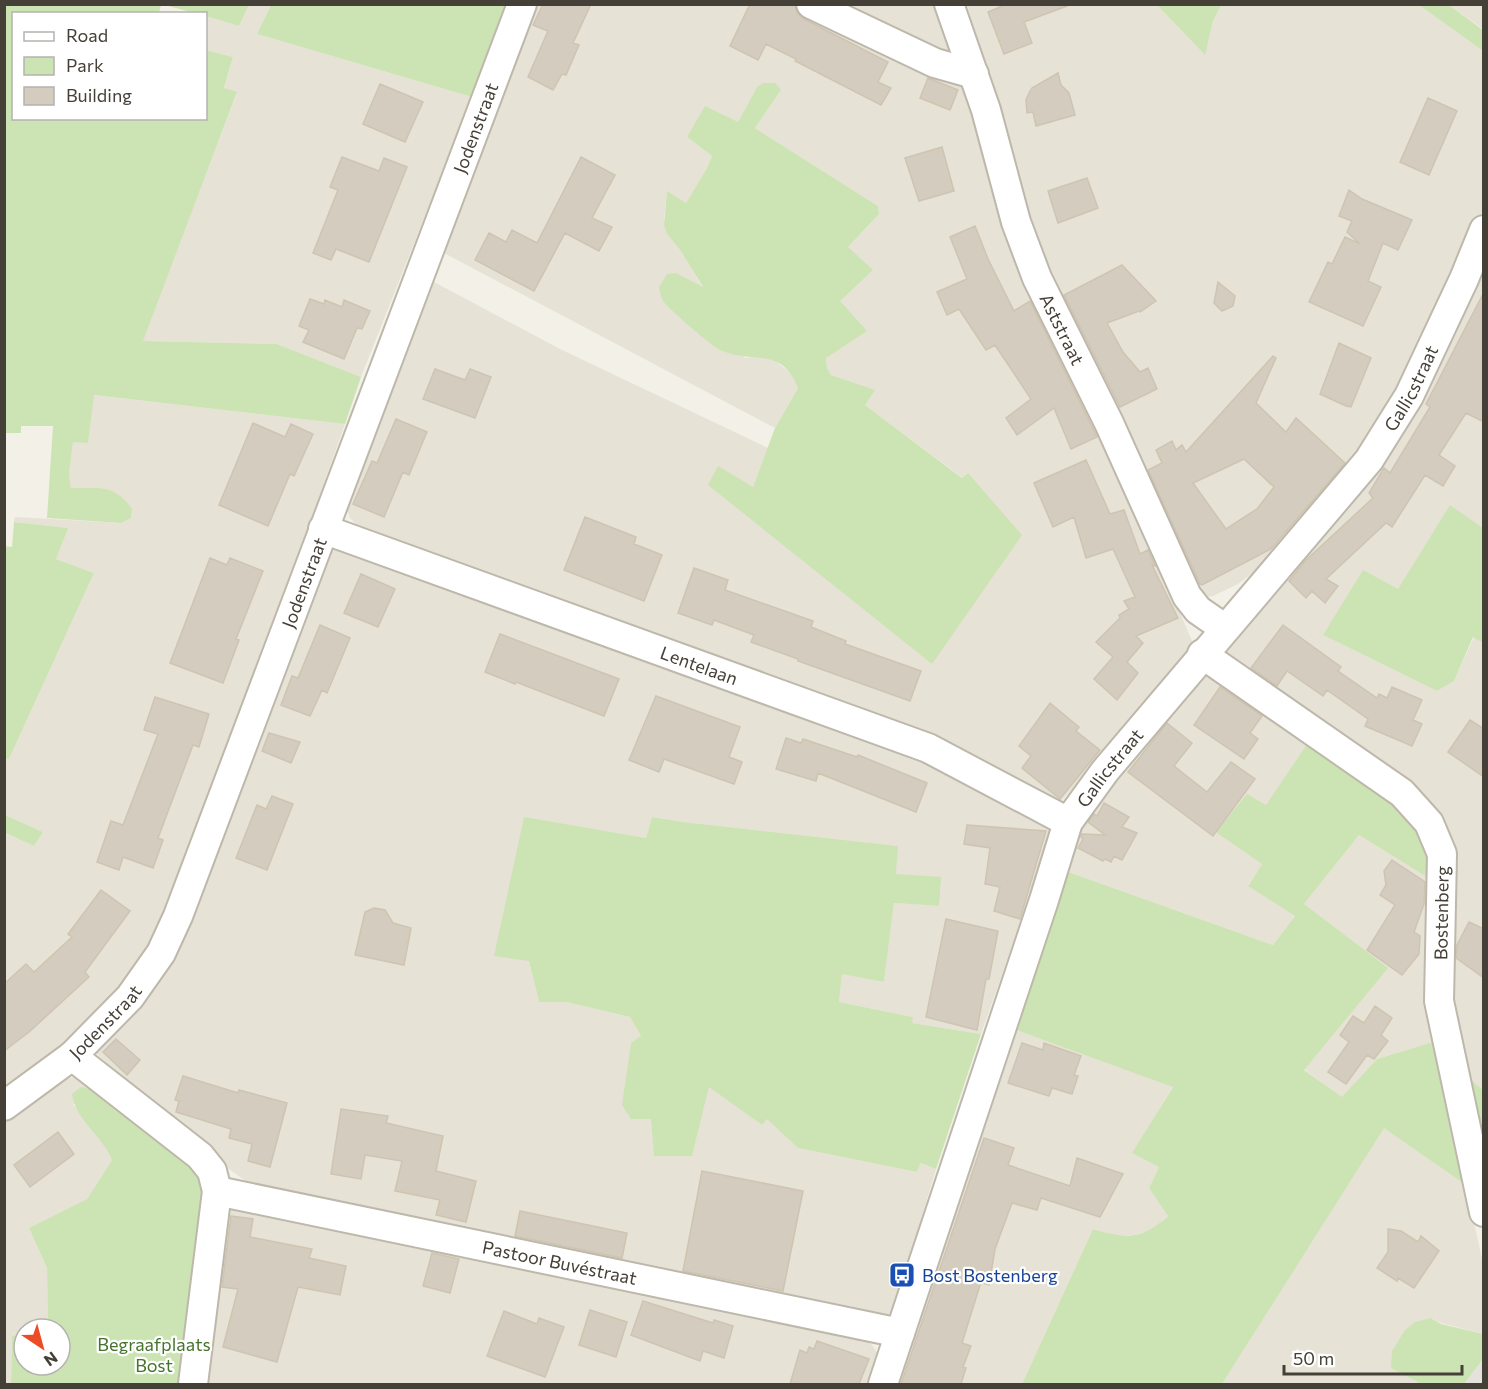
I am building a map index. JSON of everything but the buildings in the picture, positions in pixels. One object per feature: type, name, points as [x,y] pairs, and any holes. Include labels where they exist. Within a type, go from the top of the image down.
[{"type":"street","name":"Jodenstraat","points":[[4,1106],[72,1056],[130,997],[161,953],[178,916],[522,4]]},
{"type":"street","points":[[812,4],[935,63],[974,74]]},
{"type":"street","name":"Aststraat","points":[[949,4],[986,110],[1016,222],[1037,278],[1109,423],[1187,596],[1198,610],[1224,628]]},
{"type":"street","name":"Gallicstraat","points":[[883,1384],[1041,911],[1068,822],[1105,771],[1202,654],[1369,460],[1409,396],[1464,279],[1484,230]]},
{"type":"street","name":"Lentelaan","points":[[324,529],[928,748],[1068,822]]},
{"type":"street","name":"Bostenberg","points":[[1202,654],[1402,793],[1429,823],[1442,854],[1439,1000],[1484,1212]]},
{"type":"street","points":[[72,1056],[200,1156],[212,1171],[217,1191],[194,1384]]},
{"type":"street","name":"Pastoor Buvéstraat","points":[[217,1191],[900,1333]]},
{"type":"shaded area","points":[[249,5],[271,5],[257,34],[472,97],[361,377],[277,344],[142,341],[237,93],[224,89],[233,57],[207,50],[207,16],[239,26]]},
{"type":"shaded area","points":[[537,5],[797,5],[967,86],[1113,458],[1193,643],[1190,651],[1059,804],[479,571],[356,524],[350,518],[346,505],[434,282],[560,349],[768,448],[753,487],[932,664],[967,473],[963,478],[865,405],[874,390],[831,375],[827,368],[826,358],[840,301],[848,247],[879,214],[878,206],[755,128],[781,90],[757,87],[738,122],[687,137],[712,156],[686,203],[667,192],[664,219],[667,234],[680,250],[745,358],[760,356],[774,360],[793,375],[798,388],[775,428],[444,253],[483,136]]},
{"type":"shaded area","points":[[830,5],[936,5],[952,46],[947,52],[940,53]]},
{"type":"shaded area","points":[[959,5],[1157,5],[1204,54],[1213,21],[1221,5],[1419,5],[1483,51],[1483,209],[1401,398],[1270,560],[1238,584],[1213,596],[1202,598],[1051,283]]},
{"type":"shaded area","points":[[1449,5],[1483,5],[1483,29]]},
{"type":"shaded area","points":[[1483,248],[1483,528],[1450,506],[1398,590],[1323,635],[1437,691],[1454,681],[1474,637],[1483,643],[1483,1090],[1471,1080],[1448,973],[1451,860],[1225,653],[1229,640],[1295,560]]},
{"type":"shaded area","points":[[93,395],[345,424],[207,812],[161,923],[137,966],[117,994],[67,1042],[5,1091],[4,833],[34,846],[43,832],[5,815],[5,758],[9,759],[94,573],[56,559],[67,528],[14,522],[15,517],[121,523],[131,518],[132,509],[97,488],[71,489],[69,474],[73,441],[88,442]]},
{"type":"shaded area","points":[[339,543],[927,760],[1046,822],[1049,841],[981,1034],[911,1023],[913,1017],[839,1002],[842,973],[884,982],[894,903],[939,906],[896,874],[897,846],[652,817],[646,838],[524,818],[529,961],[539,1002],[566,1002],[630,1017],[641,1036],[651,1119],[692,1156],[709,1086],[762,1125],[767,1118],[798,1148],[917,1172],[919,1163],[936,1169],[894,1310],[876,1318],[251,1185],[221,1163],[99,1056],[92,1047],[138,1000],[329,547]]},
{"type":"shaded area","points":[[1210,671],[1309,741],[1266,806],[1262,864],[1248,885],[1295,916],[1273,945],[1063,870],[1078,828],[1196,676]]},
{"type":"shaded area","points":[[1359,835],[1430,879],[1436,1041],[1377,1059],[1342,1098],[1304,1069],[1304,904]]},
{"type":"shaded area","points":[[1013,1029],[1173,1086],[1133,1153],[1159,1167],[1149,1188],[1168,1215],[1153,1230],[1134,1235],[1118,1236],[1093,1229],[1022,1384],[888,1384]]},
{"type":"shaded area","points":[[74,1077],[94,1090],[73,1104],[109,1150],[112,1160],[87,1199],[29,1228],[47,1268],[48,1317],[12,1317],[11,1384],[4,1384],[4,1119],[55,1083]]},
{"type":"shaded area","points":[[1384,1127],[1466,1185],[1483,1264],[1483,1334],[1441,1323],[1431,1318],[1418,1384],[1222,1384]]},
{"type":"shaded area","points":[[232,1203],[863,1338],[878,1354],[869,1384],[200,1384],[222,1214]]},
{"type":"shaded area","points":[[1483,1359],[1483,1384],[1464,1384]]},
{"type":"green space","points":[[5,4],[161,5],[159,12],[12,12],[12,120],[207,120],[207,50],[233,57],[224,88],[237,92],[143,341],[277,344],[361,377],[345,424],[94,395],[88,443],[73,442],[69,474],[71,488],[105,489],[119,495],[132,509],[131,518],[121,523],[47,518],[53,426],[21,426],[21,433],[5,433]]},
{"type":"green space","points":[[249,4],[239,26],[207,16],[207,12],[191,12],[164,5]]},
{"type":"green space","points":[[271,5],[507,5],[472,97],[257,34]]},
{"type":"green space","points":[[1157,5],[1221,5],[1213,21],[1205,55]]},
{"type":"green space","points":[[1419,5],[1449,5],[1483,30],[1483,51]]},
{"type":"green space","points":[[763,83],[775,83],[781,90],[755,128],[878,206],[879,214],[848,247],[873,270],[840,301],[867,331],[826,358],[827,368],[831,375],[875,390],[865,405],[962,478],[968,473],[1022,535],[932,664],[708,485],[718,466],[753,487],[775,428],[798,388],[783,366],[765,358],[732,354],[720,350],[690,327],[663,301],[659,287],[667,274],[676,273],[703,287],[667,234],[664,225],[667,191],[686,203],[707,168],[712,156],[687,137],[705,106],[738,122],[757,87]]},
{"type":"green space","points":[[1450,505],[1483,528],[1483,643],[1473,637],[1454,681],[1437,691],[1323,635],[1363,570],[1398,589]]},
{"type":"green space","points":[[14,522],[68,528],[56,559],[94,573],[9,759],[4,758],[4,546],[12,547]]},
{"type":"green space","points":[[1309,741],[1375,786],[1404,813],[1424,847],[1430,879],[1359,835],[1304,904],[1388,968],[1304,1070],[1342,1097],[1377,1059],[1436,1041],[1466,1185],[1384,1128],[1222,1384],[1022,1384],[1093,1229],[1115,1235],[1133,1235],[1150,1230],[1168,1216],[1149,1188],[1159,1167],[1132,1153],[1173,1087],[1013,1029],[1063,870],[1273,945],[1295,916],[1248,886],[1262,864],[1216,832],[1247,794],[1266,805]]},
{"type":"green space","points":[[5,815],[43,832],[34,846],[5,833]]},
{"type":"green space","points":[[524,817],[646,838],[652,817],[898,846],[896,874],[941,877],[939,906],[894,903],[884,982],[842,974],[839,1002],[913,1017],[912,1023],[981,1034],[936,1169],[920,1163],[917,1172],[798,1148],[767,1119],[762,1125],[709,1087],[692,1156],[654,1156],[651,1119],[631,1119],[622,1105],[631,1043],[641,1036],[630,1017],[566,1002],[539,1002],[529,961],[494,956]]},
{"type":"green space","points":[[1471,1080],[1483,1090],[1483,1139]]},
{"type":"green space","name":"Begraafplaats Bost","points":[[81,1087],[94,1090],[187,1159],[200,1180],[205,1194],[184,1384],[11,1384],[12,1336],[12,1377],[72,1377],[72,1317],[48,1317],[47,1268],[29,1228],[87,1199],[112,1160],[108,1151],[78,1112],[72,1094]]},
{"type":"green space","points":[[1431,1318],[1441,1324],[1483,1334],[1483,1359],[1464,1384],[1418,1384],[1391,1368],[1392,1351],[1405,1330],[1415,1322]]},
{"type":"place","name":"Bost Bostenberg","points":[[902,1275]]}]
